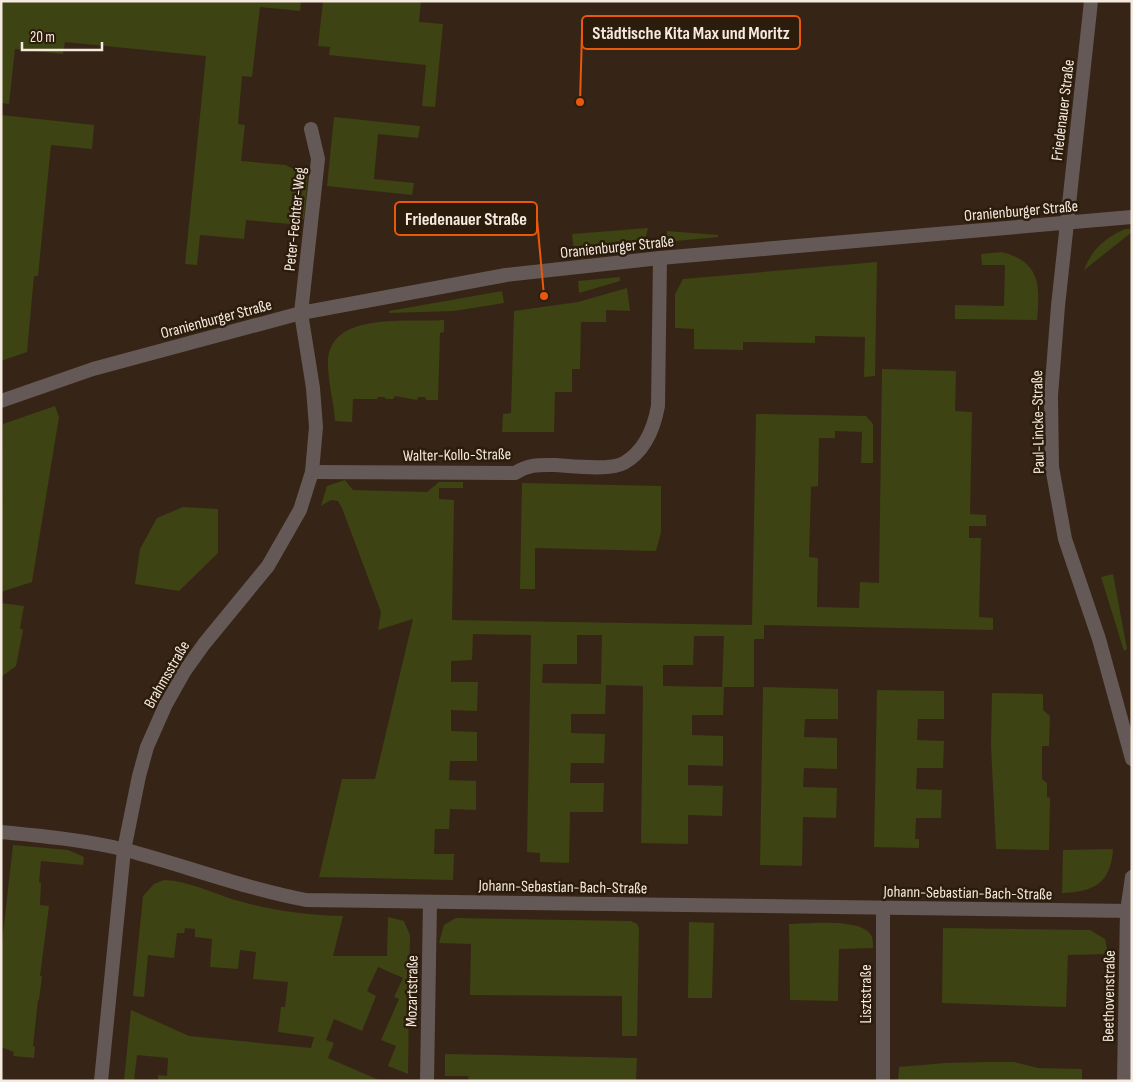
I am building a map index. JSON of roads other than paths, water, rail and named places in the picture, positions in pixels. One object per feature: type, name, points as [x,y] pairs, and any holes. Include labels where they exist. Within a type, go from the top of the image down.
[{"type":"street","name":"Friedenauer Straße","points":[[1066,224],[1091,1]]},
{"type":"street","name":"Peter-Fechter-Weg","points":[[301,313],[318,159],[311,128]]},
{"type":"street","name":"Oranienburger Straße","points":[[1,401],[93,369],[301,313],[506,275],[660,258],[1132,217]]},
{"type":"street","name":"Paul-Lincke-Straße","points":[[1066,224],[1051,396],[1052,467],[1065,540],[1100,639],[1132,759]]},
{"type":"street","name":"Walter-Kollo-Straße","points":[[312,472],[516,473],[527,465],[607,466],[623,464],[646,440],[654,428],[658,406],[660,258]]},
{"type":"street","name":"Brahmsstraße","points":[[101,1081],[124,850],[147,747],[166,704],[204,644],[268,566],[300,510],[312,472],[316,427],[313,388],[301,313]]},
{"type":"street","name":"Johann-Sebastian-Bach-Straße","points":[[1,832],[71,840],[124,850],[272,894],[306,900],[1129,911]]},
{"type":"street","points":[[1129,911],[1132,877]]},
{"type":"street","name":"Mozartstraße","points":[[427,1081],[430,902]]},
{"type":"street","name":"Lisztstraße","points":[[883,908],[883,1081]]},
{"type":"street","name":"Beethovenstraße","points":[[1124,1081],[1129,911]]},
{"type":"place","name":"Städtische Kita Max und Moritz","points":[[580,102]]},
{"type":"place","name":"Friedenauer Straße","points":[[544,296]]}]
